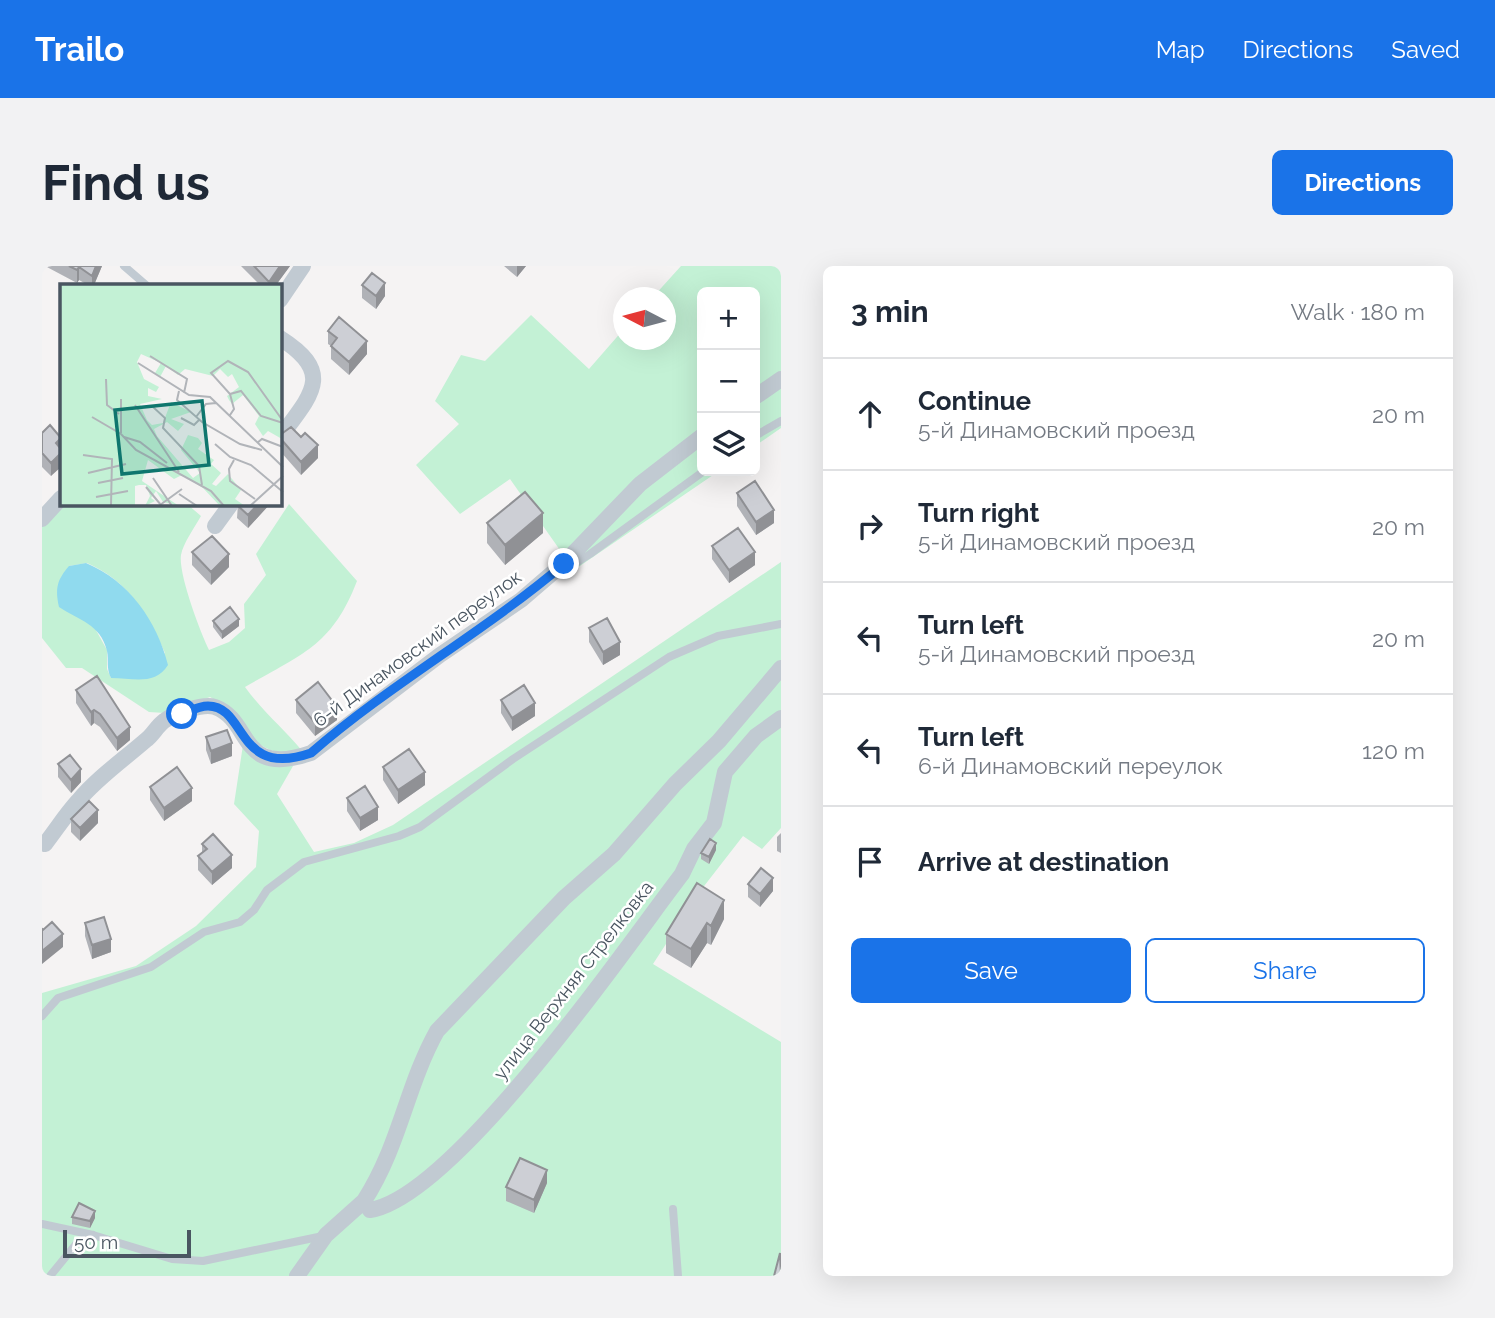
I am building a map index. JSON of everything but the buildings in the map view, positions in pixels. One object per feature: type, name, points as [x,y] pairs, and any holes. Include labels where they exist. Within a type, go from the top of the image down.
[{"type":"street","points":[[282,297],[303,266]]},
{"type":"street","points":[[282,339],[309,359],[314,370],[311,389],[305,403],[282,434]]},
{"type":"street","points":[[760,394],[781,379]]},
{"type":"street","name":"6-й Динамовский переулок","points":[[45,844],[78,801],[164,721],[195,709],[210,706],[219,708],[229,717],[249,746],[258,753],[274,758],[296,758],[311,753],[440,655],[521,600],[564,564],[640,484],[697,440]]},
{"type":"street","points":[[42,519],[60,499]]},
{"type":"street","points":[[215,526],[230,506]]},
{"type":"street","points":[[297,1276],[326,1235],[364,1201],[382,1173],[397,1139],[422,1057],[437,1031],[564,898],[614,854],[675,784],[719,741],[781,668]]},
{"type":"street","name":"улица Верхняя Стрелковка","points":[[364,1201],[370,1210],[388,1207],[422,1184],[523,1083],[681,874],[694,849],[714,823],[725,772],[756,736],[781,718]]},
{"type":"lane","points":[[124,266],[145,284]]},
{"type":"lane","points":[[760,433],[781,421]]},
{"type":"lane","points":[[564,564],[576,563],[590,554],[697,476]]},
{"type":"lane","points":[[42,1016],[58,998],[151,967],[204,932],[240,922],[254,910],[267,890],[304,862],[399,836],[420,827],[513,759],[669,657],[718,636],[781,624]]},
{"type":"lane","points":[[673,1209],[678,1276]]},
{"type":"lane","points":[[42,1224],[93,1235],[172,1259],[203,1261],[326,1235]]},
{"type":"lane","points":[[51,1276],[77,1243],[93,1235]]},
{"type":"green space","points":[[681,266],[781,266],[781,428],[760,443],[760,287],[697,287],[697,476],[712,476],[574,570],[510,479],[460,514],[416,465],[459,424],[435,401],[461,355],[485,361],[531,315],[589,369],[613,341],[613,350],[676,350],[676,287],[662,287]]},
{"type":"green space","points":[[289,504],[357,581],[347,603],[326,634],[299,656],[245,687],[303,752],[275,752],[264,747],[245,732],[219,702],[210,697],[165,713],[149,712],[82,668],[66,668],[42,638],[42,524],[60,505],[189,506],[201,516],[184,545],[181,564],[190,602],[209,650],[229,642],[245,628],[244,604],[266,575],[256,554]],"holes":[[[87,563],[114,579],[135,600],[165,653],[129,678],[111,678],[107,669],[107,650],[92,623],[69,566]]]},
{"type":"green space","points":[[781,562],[781,828],[762,849],[743,836],[701,890],[653,964],[781,1042],[781,1276],[42,1276],[42,993],[136,966],[196,926],[256,867],[259,831],[234,804],[243,745],[260,762],[293,766],[277,794],[314,852],[354,843],[393,825]]},
{"type":"water","points":[[86,563],[115,580],[149,618],[168,665],[157,676],[143,679],[111,678],[107,651],[100,635],[88,624],[59,607],[57,589],[62,576],[69,566]]},
{"type":"route","points":[[182,714],[201,707],[219,708],[229,717],[249,746],[258,753],[274,758],[296,758],[311,753],[440,655],[521,600],[564,564]]}]
